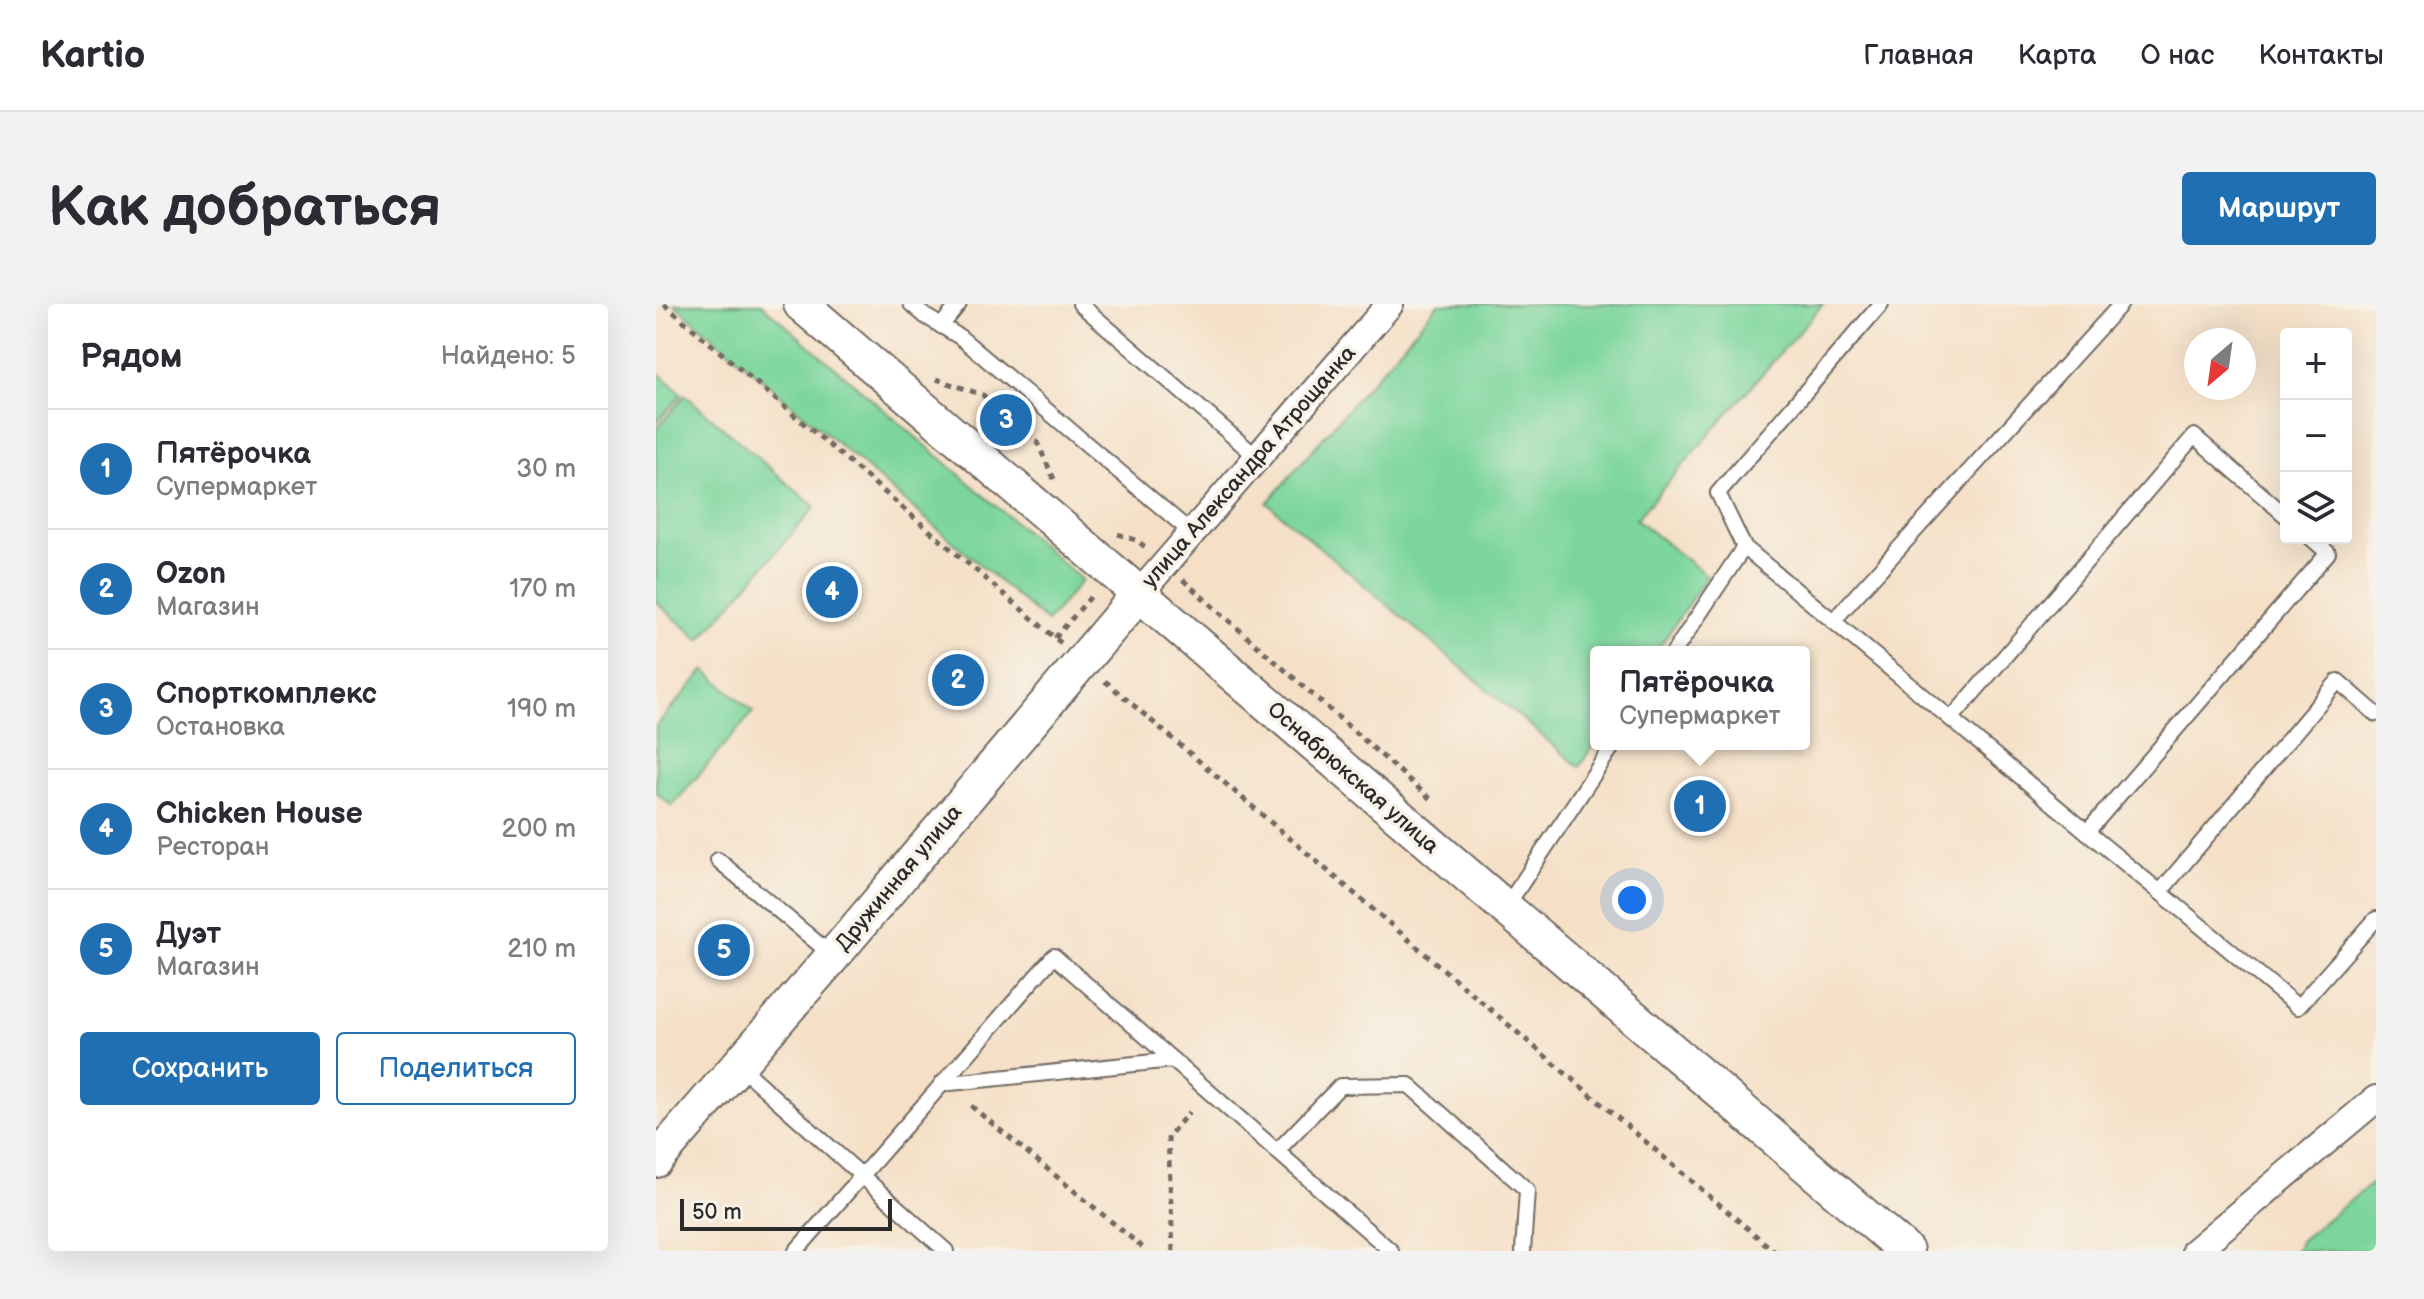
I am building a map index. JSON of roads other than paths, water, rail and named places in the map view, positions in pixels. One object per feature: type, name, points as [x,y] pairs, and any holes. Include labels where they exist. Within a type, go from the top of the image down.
[{"type":"street","name":"Оснабрюкская улица","points":[[801,304],[1906,1251]]},
{"type":"street","name":"улица Александра Атрощанка","points":[[1139,594],[1390,304]]},
{"type":"street","name":"Дружинная улица","points":[[656,1160],[1139,594]]},
{"type":"street","points":[[2195,1251],[2376,1099]]},
{"type":"lane","points":[[911,304],[960,337],[1193,534]]},
{"type":"lane","points":[[941,326],[959,304]]},
{"type":"lane","points":[[1080,304],[1258,458]]},
{"type":"lane","points":[[1881,304],[1718,493],[1744,547],[2298,1007],[2376,919]]},
{"type":"lane","points":[[1833,621],[2121,304]]},
{"type":"lane","points":[[1951,719],[2194,436],[2280,511]]},
{"type":"lane","points":[[2087,832],[2328,553],[2318,544]]},
{"type":"lane","points":[[1678,646],[1744,547]]},
{"type":"lane","points":[[2160,892],[2338,681],[2376,714]]},
{"type":"lane","points":[[1505,908],[1610,750]]},
{"type":"lane","points":[[718,860],[833,956]]},
{"type":"lane","points":[[796,1251],[1054,956],[1391,1251]]},
{"type":"lane","points":[[941,1084],[1173,1060]]},
{"type":"lane","points":[[738,1065],[946,1251]]},
{"type":"lane","points":[[1277,1151],[1340,1086],[1409,1085],[1527,1190],[1523,1251]]},
{"type":"place","name":"Спорткомплекс","points":[[1006,420]]},
{"type":"place","name":"Chicken House","points":[[832,592]]},
{"type":"place","name":"Ozon","points":[[958,680]]},
{"type":"place","name":"Пятёрочка","points":[[1700,806]]},
{"type":"place","name":"Дуэт","points":[[724,950]]}]
